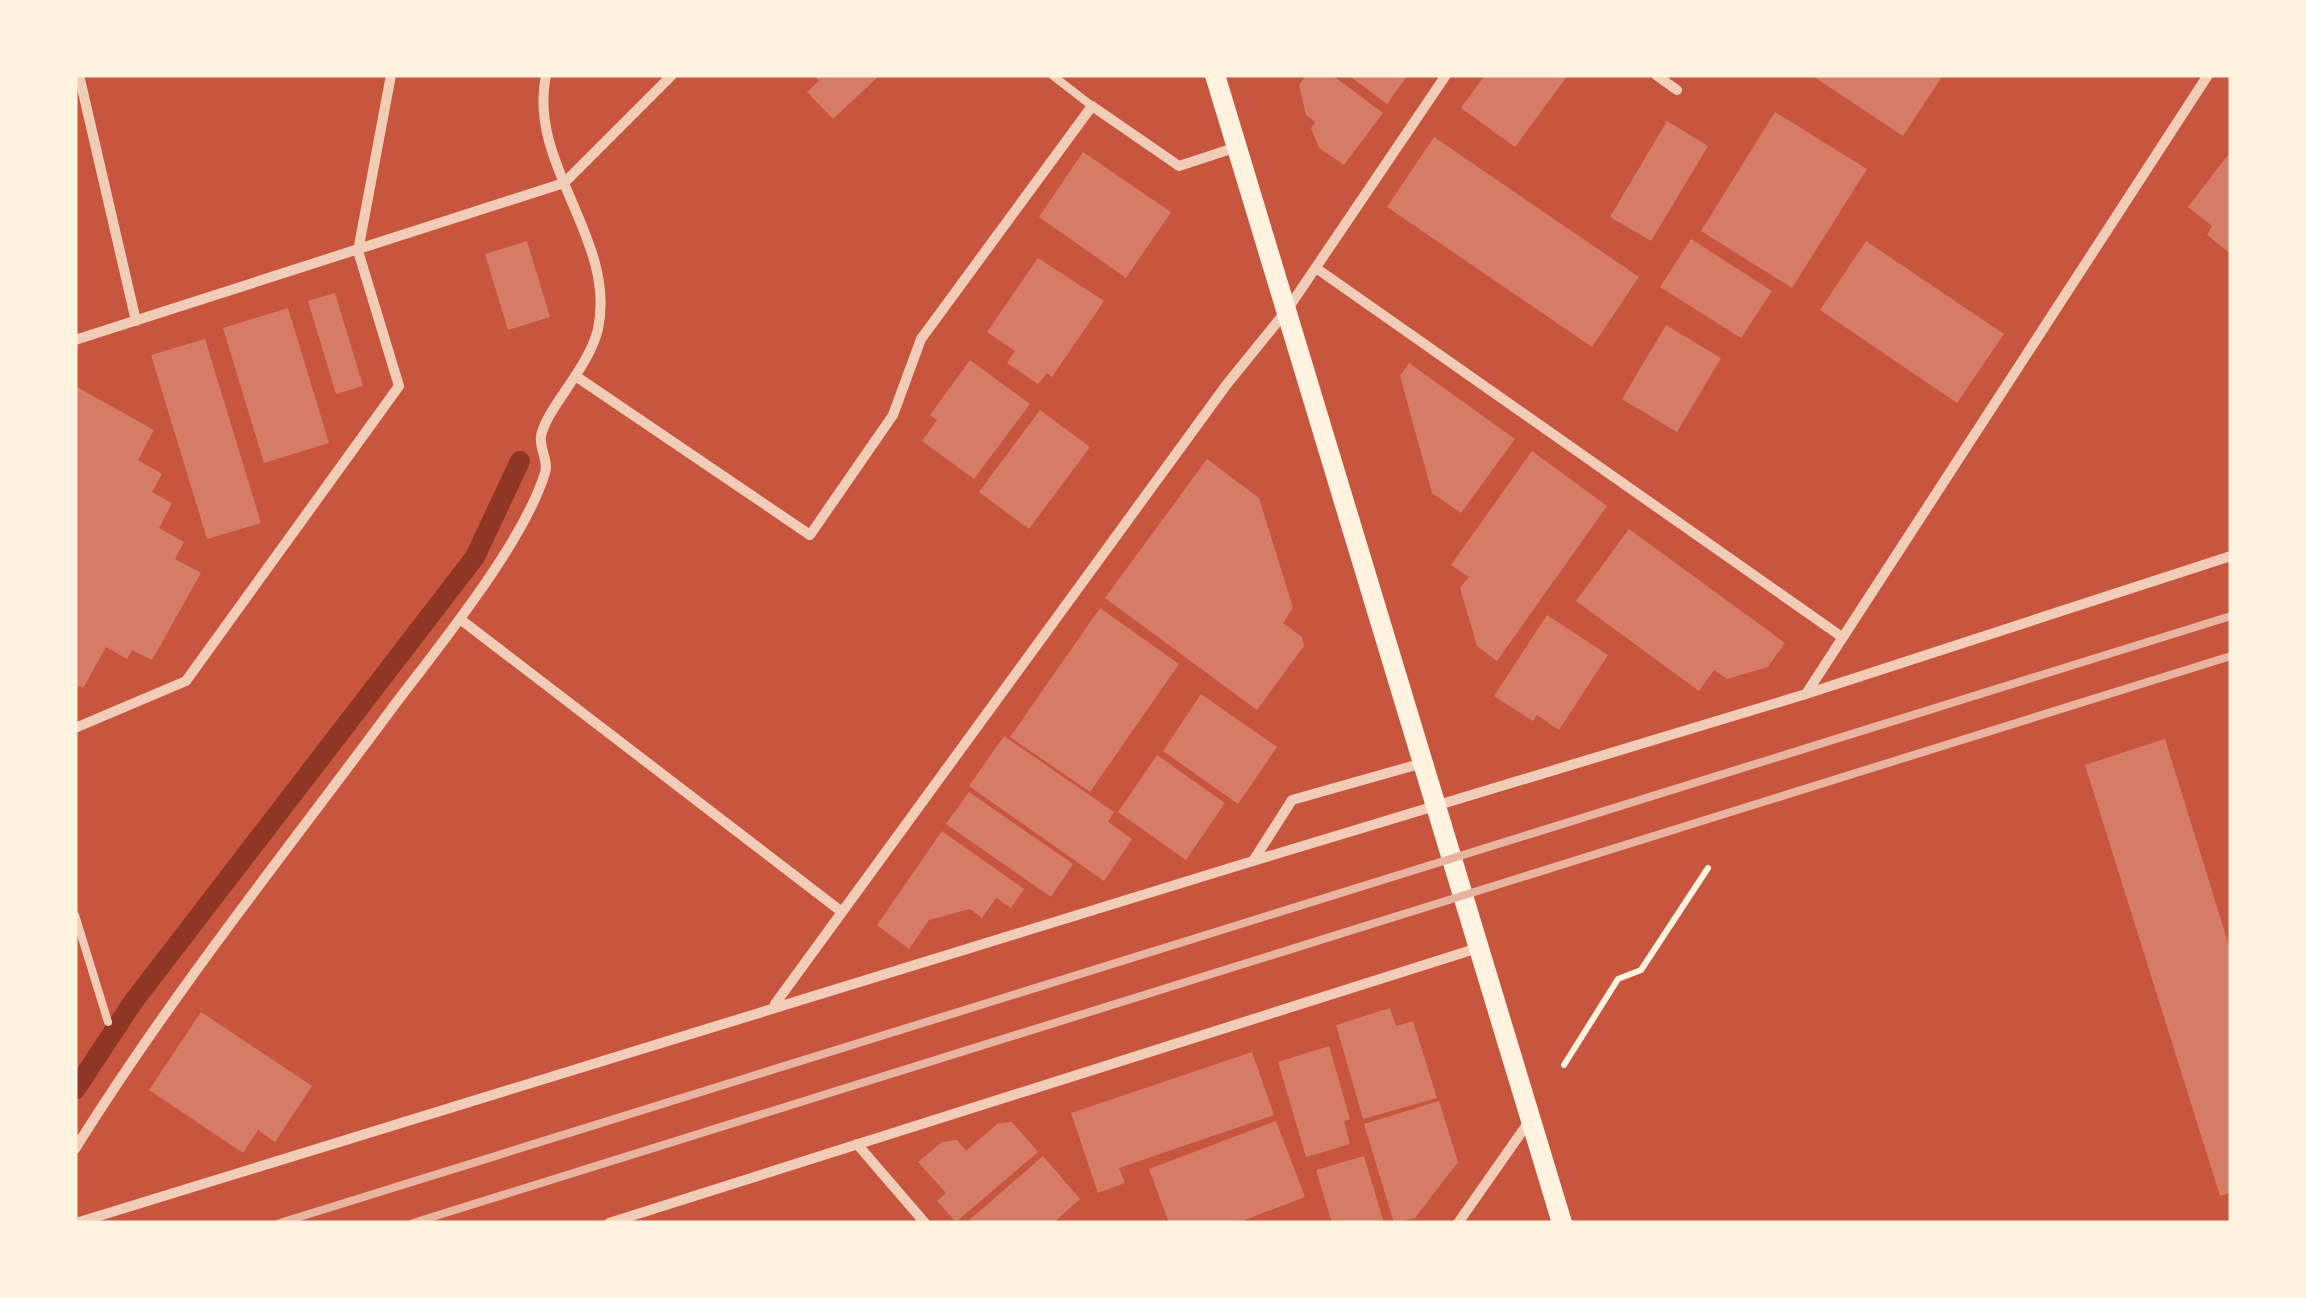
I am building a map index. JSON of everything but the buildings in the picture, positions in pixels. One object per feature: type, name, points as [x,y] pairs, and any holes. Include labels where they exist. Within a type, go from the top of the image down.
[{"type":"main road","points":[[1215,75],[1562,1223]]},
{"type":"street","points":[[79,75],[136,322]]},
{"type":"street","points":[[75,728],[186,682],[399,386],[358,251],[392,75]]},
{"type":"street","points":[[75,1149],[132,1058],[460,618],[512,539],[546,470],[541,436],[577,377],[598,327],[599,289],[585,232],[546,145],[546,75]]},
{"type":"street","points":[[75,340],[564,183],[672,75]]},
{"type":"street","points":[[774,1005],[1227,384],[1286,310],[1446,75]]},
{"type":"street","points":[[1656,75],[1676,90]]},
{"type":"street","points":[[1806,694],[2208,75]]},
{"type":"street","points":[[577,377],[810,535],[893,415],[921,339],[1092,106],[1180,166],[1238,146]]},
{"type":"street","points":[[1316,268],[1842,638]]},
{"type":"street","points":[[76,1223],[774,1005],[1806,694],[2231,556]]},
{"type":"street","points":[[460,618],[842,912]]},
{"type":"street","points":[[1253,860],[1292,800],[1423,764]]},
{"type":"street","points":[[608,1223],[1478,948]]},
{"type":"street","points":[[1458,1223],[1530,1120]]},
{"type":"street","points":[[857,1144],[925,1223]]},
{"type":"lane","points":[[1052,75],[1092,106]]},
{"type":"lane","points":[[75,915],[108,1022]]},
{"type":"path","points":[[1530,1120],[1618,979],[1642,970],[1708,868]]},
{"type":"waterway","points":[[75,1090],[133,1002],[475,557],[520,461]]},
{"type":"railway","points":[[280,1223],[2231,616]]},
{"type":"railway","points":[[413,1223],[2231,656]]}]
